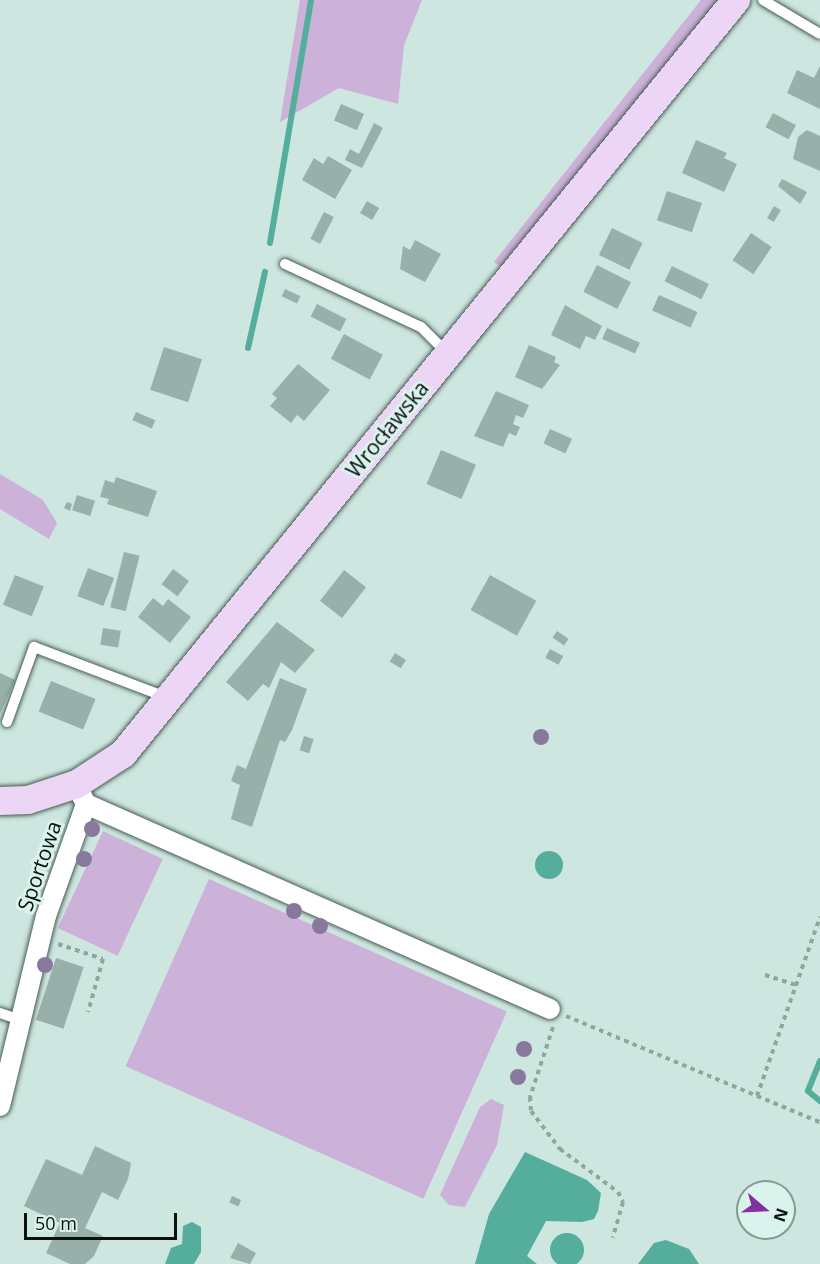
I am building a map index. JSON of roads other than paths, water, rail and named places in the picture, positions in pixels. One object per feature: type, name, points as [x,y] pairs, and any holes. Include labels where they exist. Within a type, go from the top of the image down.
[{"type":"main road","name":"Wrocławska","points":[[0,801],[81,794],[123,754],[171,699],[736,0]]},
{"type":"street","name":"Sportowa","points":[[0,1106],[40,938],[81,794]]},
{"type":"street","points":[[81,794],[554,1011]]},
{"type":"lane","points":[[763,0],[820,34]]},
{"type":"lane","points":[[285,264],[421,327],[448,354]]},
{"type":"lane","points":[[7,722],[34,647],[171,699]]},
{"type":"lane","points":[[0,1013],[20,1020]]},
{"type":"waterway","points":[[270,243],[311,0]]},
{"type":"waterway","points":[[248,348],[265,272]]},
{"type":"waterway","points":[[820,1061],[808,1091],[820,1101]]}]
